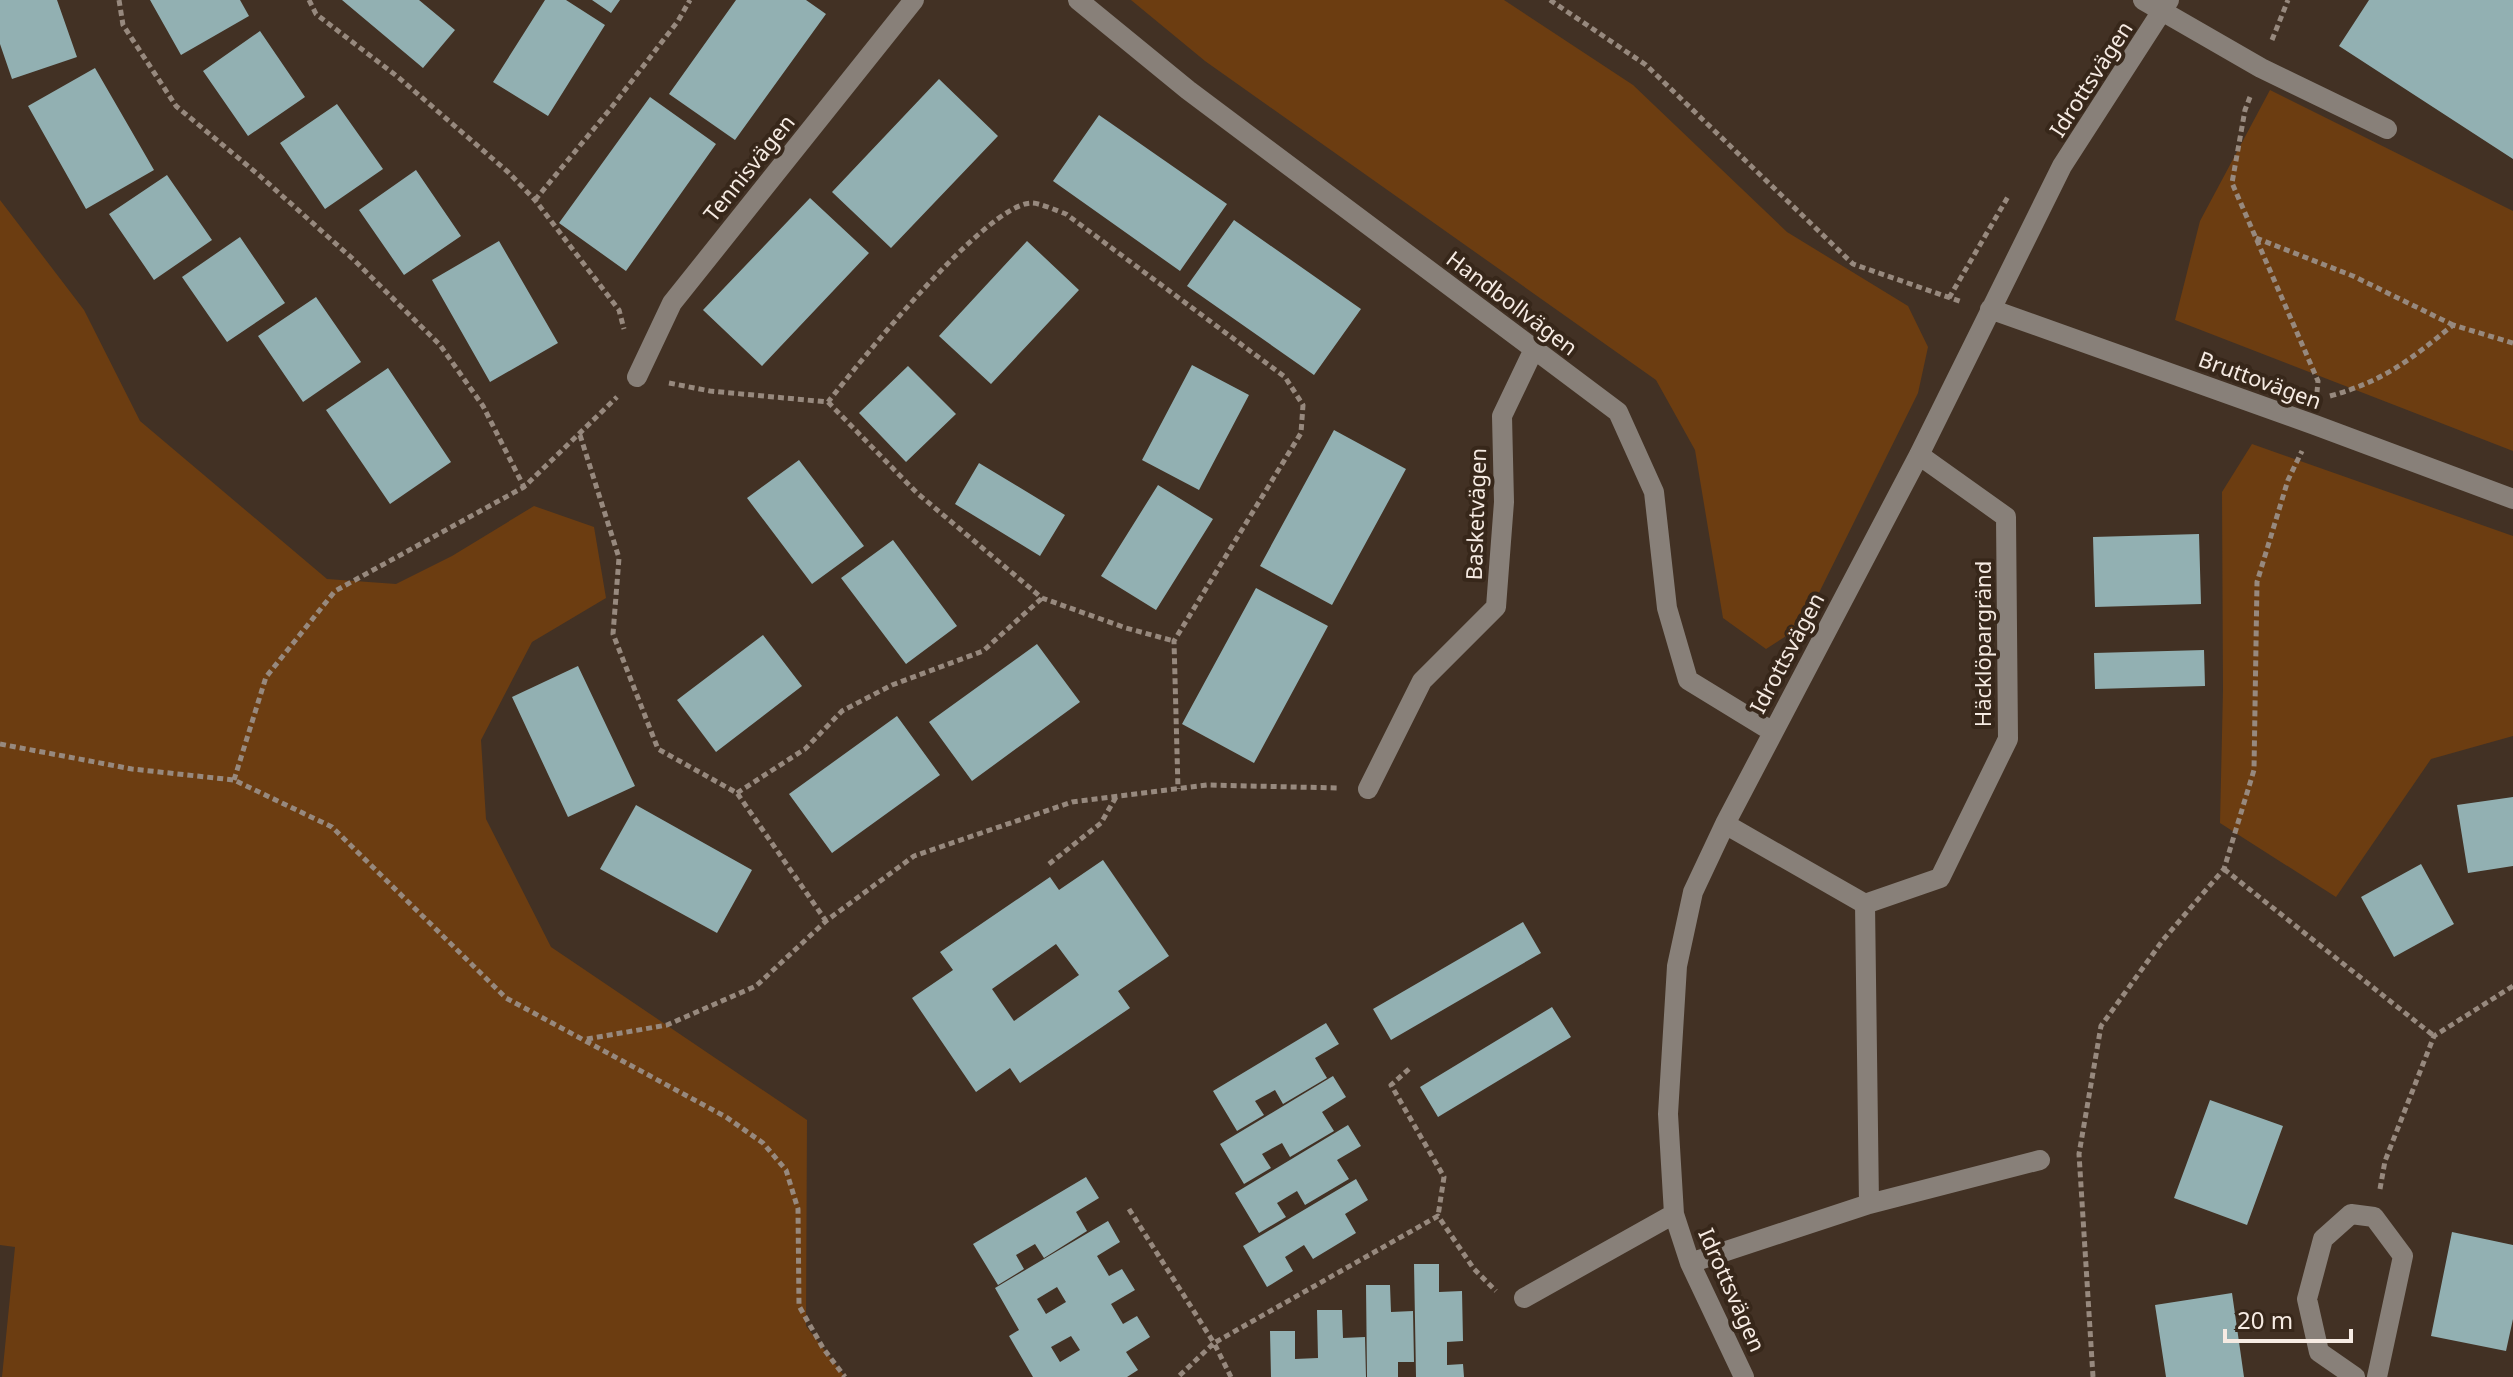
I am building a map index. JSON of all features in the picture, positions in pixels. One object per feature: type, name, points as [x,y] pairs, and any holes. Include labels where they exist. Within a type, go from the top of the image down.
[{"type":"street","name":"Tennisvägen","points":[[637,377],[672,303],[914,0]]},
{"type":"street","name":"Handbollvägen","points":[[1078,0],[1188,90],[1618,412],[1654,492],[1667,608],[1688,680],[1773,732]]},
{"type":"street","points":[[2143,0],[2166,6],[2261,68],[2387,129]]},
{"type":"street","name":"Idrottsvägen","points":[[1744,1377],[1690,1263],[1674,1214],[1668,1114],[1677,966],[1693,892],[1725,824],[1919,455],[2062,166],[2166,6]]},
{"type":"street","name":"Bruttovägen","points":[[1990,309],[2513,499]]},
{"type":"street","name":"Basketvägen","points":[[1368,789],[1422,681],[1496,607],[1504,502],[1502,416],[1534,349]]},
{"type":"street","name":"Häcklöpargränd","points":[[1865,904],[1940,878],[2008,739],[2006,517],[1919,455]]},
{"type":"street","points":[[1725,824],[1865,904],[1869,1204]]},
{"type":"street","points":[[1690,1263],[1869,1204],[2040,1160]]},
{"type":"street","points":[[1524,1298],[1674,1214]]},
{"type":"street","points":[[2355,1377],[2319,1352],[2307,1299],[2323,1239],[2351,1214],[2374,1217],[2403,1256],[2377,1377]]},
{"type":"path","points":[[119,0],[123,25],[176,106],[330,239],[449,357],[483,406],[524,487]]},
{"type":"path","points":[[309,0],[316,14],[398,77],[508,172],[535,200],[619,310],[637,377]]},
{"type":"path","points":[[535,200],[669,34],[690,0]]},
{"type":"path","points":[[1550,0],[1646,65],[1853,264],[1990,309]]},
{"type":"path","points":[[2093,1377],[2079,1154],[2101,1026],[2163,940],[2224,869],[2254,770],[2257,582],[2288,480],[2315,425],[2318,381],[2232,183],[2245,110],[2288,0]]},
{"type":"path","points":[[828,402],[911,302],[995,218],[1031,203],[1066,214],[1111,244],[1285,377],[1303,405],[1301,433],[1174,641],[1178,789]]},
{"type":"path","points":[[2256,237],[2353,276],[2453,325],[2513,343]]},
{"type":"path","points":[[2316,400],[2375,380],[2407,362],[2453,325]]},
{"type":"path","points":[[637,377],[710,391],[828,402],[917,493],[1042,598],[1126,628],[1174,641]]},
{"type":"path","points":[[234,780],[266,677],[335,591],[524,487],[637,377]]},
{"type":"path","points":[[580,435],[619,558],[613,634],[658,749],[737,793],[826,921]]},
{"type":"path","points":[[737,793],[805,749],[842,711],[892,685],[983,651],[1042,598]]},
{"type":"path","points":[[0,744],[132,769],[234,780],[332,827],[506,998],[726,1117],[763,1143],[786,1170],[798,1209],[799,1306],[823,1348],[845,1377]]},
{"type":"path","points":[[586,1039],[667,1025],[756,986],[826,921],[914,856],[1072,802],[1207,785],[1368,789]]},
{"type":"path","points":[[1049,864],[1101,823],[1117,796]]},
{"type":"path","points":[[2224,869],[2434,1036]]},
{"type":"path","points":[[2374,1217],[2385,1161],[2434,1036],[2513,986]]},
{"type":"path","points":[[1409,1069],[1391,1085],[1444,1177],[1438,1216],[1474,1269],[1499,1295],[1524,1298]]},
{"type":"path","points":[[1129,1209],[1214,1343],[1231,1377]]},
{"type":"path","points":[[1178,1377],[1214,1343],[1438,1216]]},
{"type":"shaded area","points":[[1131,0],[1504,0],[1633,85],[1787,232],[1908,306],[1928,347],[1918,393],[1803,625],[1766,649],[1723,618],[1695,450],[1656,380],[1205,61]]},
{"type":"shaded area","points":[[2270,90],[2513,211],[2513,451],[2175,320],[2200,221]]},
{"type":"shaded area","points":[[0,200],[84,310],[140,421],[327,579],[396,584],[452,556],[534,506],[594,527],[606,598],[532,642],[481,740],[486,819],[551,947],[807,1120],[806,1326],[845,1377],[2,1377],[15,1247],[0,1245]]},
{"type":"shaded area","points":[[2252,444],[2513,536],[2513,736],[2431,759],[2336,897],[2220,823],[2222,492]]},
{"type":"building","points":[[0,0],[57,0],[77,57],[12,79],[0,44]]},
{"type":"building","points":[[150,0],[240,0],[249,16],[181,55]]},
{"type":"building","points":[[342,0],[419,0],[455,30],[423,68]]},
{"type":"building","points":[[545,0],[566,0],[605,25],[548,116],[493,82]]},
{"type":"building","points":[[592,0],[620,0],[611,13]]},
{"type":"building","points":[[736,0],[806,0],[826,14],[735,140],[669,94]]},
{"type":"building","points":[[2369,0],[2513,0],[2513,159],[2339,46]]},
{"type":"building","points":[[260,31],[305,97],[248,136],[203,71]]},
{"type":"building","points":[[95,68],[154,170],[86,209],[28,106]]},
{"type":"building","points":[[939,79],[998,136],[891,248],[832,192]]},
{"type":"building","points":[[650,97],[716,144],[626,271],[559,223]]},
{"type":"building","points":[[337,104],[383,169],[325,209],[280,143]]},
{"type":"building","points":[[1099,115],[1227,204],[1180,271],[1053,181]]},
{"type":"building","points":[[416,170],[461,236],[404,275],[359,210]]},
{"type":"building","points":[[167,175],[212,240],[154,280],[109,214]]},
{"type":"building","points":[[810,198],[869,253],[762,366],[703,310]]},
{"type":"building","points":[[1234,220],[1361,309],[1314,375],[1187,286]]},
{"type":"building","points":[[240,237],[285,303],[227,342],[182,277]]},
{"type":"building","points":[[499,241],[558,343],[490,382],[432,280]]},
{"type":"building","points":[[1027,241],[1079,290],[991,384],[939,336]]},
{"type":"building","points":[[316,297],[361,362],[303,402],[258,336]]},
{"type":"building","points":[[1192,365],[1249,395],[1199,490],[1142,460]]},
{"type":"building","points":[[908,366],[956,414],[906,462],[859,413]]},
{"type":"building","points":[[388,368],[451,462],[390,504],[326,410]]},
{"type":"building","points":[[1334,430],[1406,469],[1332,605],[1260,566]]},
{"type":"building","points":[[799,460],[864,546],[812,584],[747,498]]},
{"type":"building","points":[[979,463],[1065,515],[1040,556],[955,504]]},
{"type":"building","points":[[1158,485],[1213,519],[1156,610],[1101,576]]},
{"type":"building","points":[[2199,534],[2201,604],[2095,607],[2093,537]]},
{"type":"building","points":[[893,540],[957,626],[906,664],[841,578]]},
{"type":"building","points":[[1256,588],[1328,626],[1254,763],[1182,724]]},
{"type":"building","points":[[763,635],[802,686],[716,752],[677,700]]},
{"type":"building","points":[[1037,644],[1080,702],[972,781],[929,722]]},
{"type":"building","points":[[2204,650],[2205,686],[2095,689],[2094,653]]},
{"type":"building","points":[[578,666],[635,786],[568,817],[512,697]]},
{"type":"building","points":[[897,716],[940,775],[832,853],[789,794]]},
{"type":"building","points":[[2513,797],[2513,866],[2468,873],[2457,805]]},
{"type":"building","points":[[636,805],[752,870],[717,933],[600,869]]},
{"type":"building","points":[[1103,860],[1169,956],[1118,991],[1130,1008],[1020,1083],[1010,1068],[976,1092],[912,998],[953,970],[940,952],[1050,877],[1059,890]],"holes":[[[1056,944],[1079,975],[1014,1021],[992,989]]]},
{"type":"building","points":[[2421,864],[2454,924],[2394,957],[2361,897]]},
{"type":"building","points":[[1523,922],[1541,953],[1391,1040],[1373,1009]]},
{"type":"building","points":[[1552,1007],[1571,1037],[1438,1117],[1420,1087]]},
{"type":"building","points":[[1326,1023],[1339,1044],[1315,1058],[1327,1078],[1283,1104],[1275,1090],[1255,1101],[1264,1115],[1237,1131],[1213,1091]]},
{"type":"building","points":[[1333,1076],[1346,1097],[1322,1112],[1334,1131],[1290,1157],[1282,1143],[1262,1154],[1271,1168],[1244,1184],[1220,1144]]},
{"type":"building","points":[[2210,1100],[2283,1126],[2247,1225],[2174,1198]]},
{"type":"building","points":[[1348,1125],[1361,1146],[1337,1160],[1349,1179],[1305,1205],[1297,1191],[1277,1203],[1286,1217],[1259,1233],[1235,1193]]},
{"type":"building","points":[[1086,1177],[1099,1198],[1076,1212],[1087,1231],[1044,1258],[1035,1244],[1016,1255],[1024,1269],[998,1285],[973,1244]]},
{"type":"building","points":[[1356,1179],[1368,1200],[1345,1214],[1356,1233],[1313,1259],[1304,1245],[1285,1257],[1293,1271],[1267,1287],[1243,1246]]},
{"type":"building","points":[[1108,1221],[1120,1242],[1097,1256],[1109,1276],[1122,1269],[1135,1290],[1111,1304],[1123,1324],[1137,1316],[1150,1337],[1126,1352],[1138,1370],[1127,1377],[1033,1377],[1009,1336],[1019,1330],[995,1288]],"holes":[[[1057,1287],[1066,1302],[1046,1314],[1037,1299]],[[1071,1336],[1080,1350],[1060,1362],[1051,1347]]]},
{"type":"building","points":[[2452,1232],[2513,1245],[2513,1319],[2506,1351],[2431,1336]]},
{"type":"building","points":[[1414,1264],[1439,1264],[1439,1292],[1462,1291],[1463,1341],[1447,1342],[1447,1365],[1463,1364],[1464,1377],[1416,1377]]},
{"type":"building","points":[[1366,1285],[1390,1285],[1391,1312],[1413,1311],[1414,1362],[1398,1362],[1398,1377],[1367,1377]]},
{"type":"building","points":[[2232,1293],[2244,1377],[2166,1377],[2155,1305]]},
{"type":"building","points":[[1317,1310],[1342,1310],[1343,1338],[1365,1337],[1366,1377],[1271,1377],[1270,1331],[1295,1331],[1295,1359],[1318,1358]]}]
